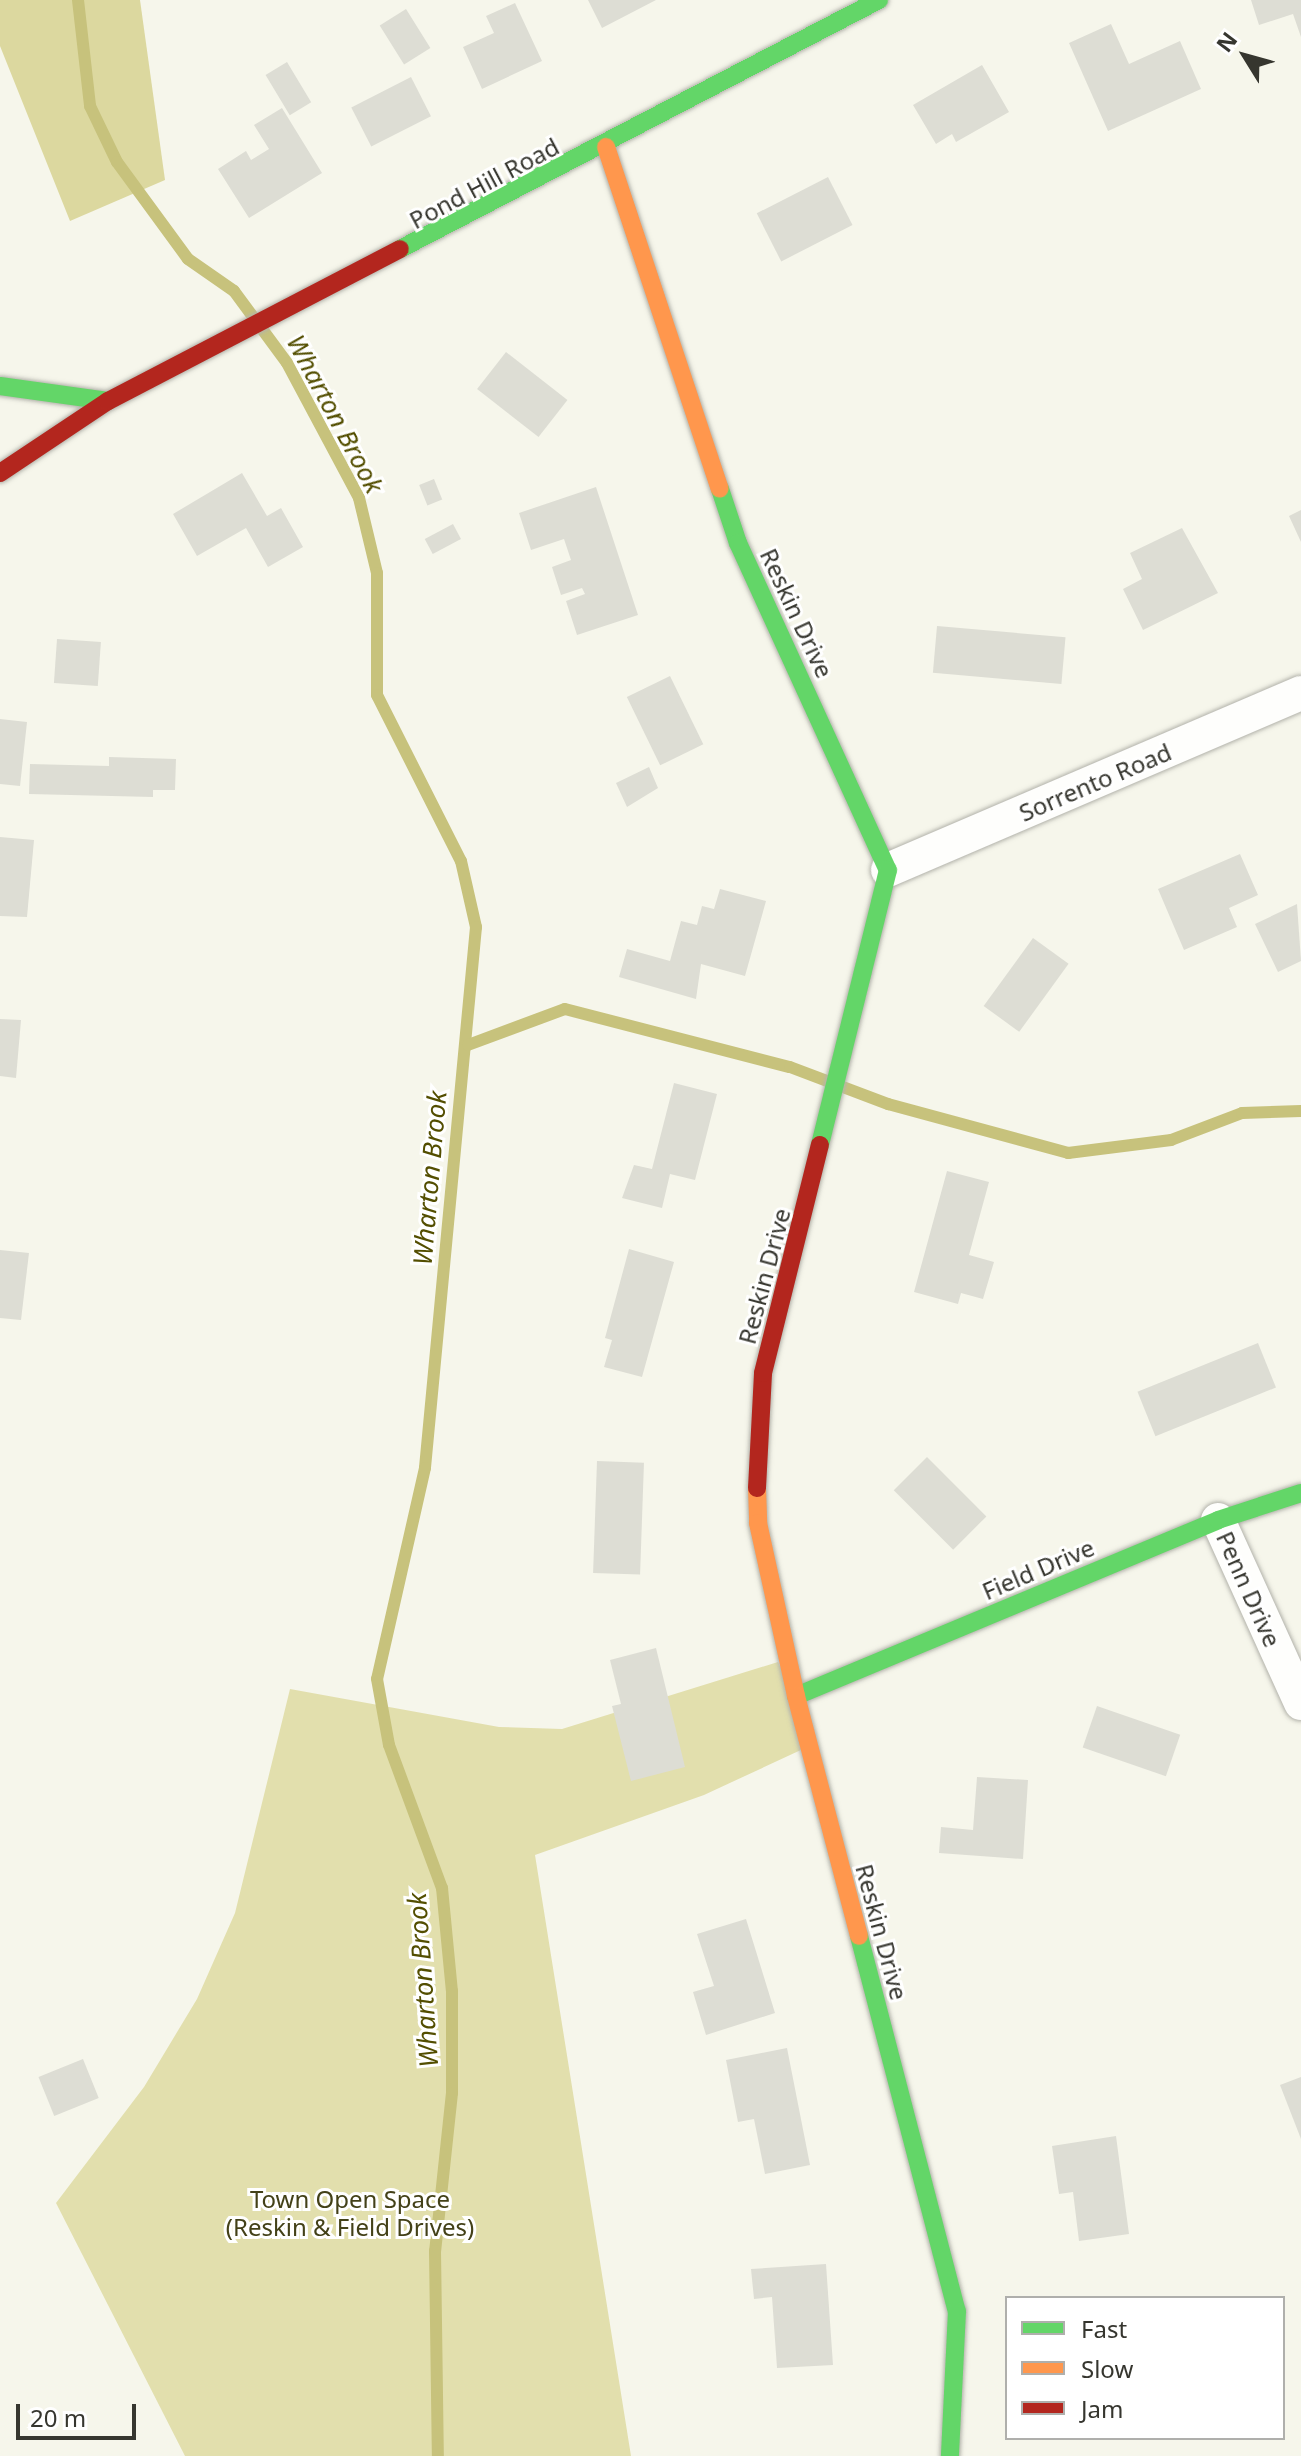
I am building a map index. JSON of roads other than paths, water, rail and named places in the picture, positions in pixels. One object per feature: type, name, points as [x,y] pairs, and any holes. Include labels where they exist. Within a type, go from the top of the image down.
[{"type":"street","name":"Pond Hill Road","points":[[0,473],[108,401],[606,147],[879,0]]},
{"type":"street","name":"Reskin Drive","points":[[606,147],[738,543],[888,870],[845,1060],[763,1373],[755,1447],[758,1523],[796,1696],[957,2311],[950,2456]]},
{"type":"street","points":[[0,386],[108,401]]},
{"type":"street","name":"Sorrento Road","points":[[888,870],[1301,693]]},
{"type":"street","name":"Field Drive","points":[[796,1696],[1218,1520],[1301,1493]]},
{"type":"street","name":"Penn Drive","points":[[1218,1520],[1301,1703]]},
{"type":"waterway","name":"Wharton Brook","points":[[78,0],[90,106],[117,162],[188,259],[234,291],[287,363],[359,498],[377,573],[377,695],[461,861],[476,927],[425,1468],[377,1679],[389,1745],[442,1888],[452,1991],[452,2093],[435,2251],[438,2456]]},
{"type":"waterway","points":[[468,1045],[565,1009],[790,1067],[888,1104],[1068,1153],[1171,1140],[1242,1113],[1301,1111]]},
{"type":"park label","name":"Town Open Space (Reskin & Field Drives)","points":[[350,2213]]}]
